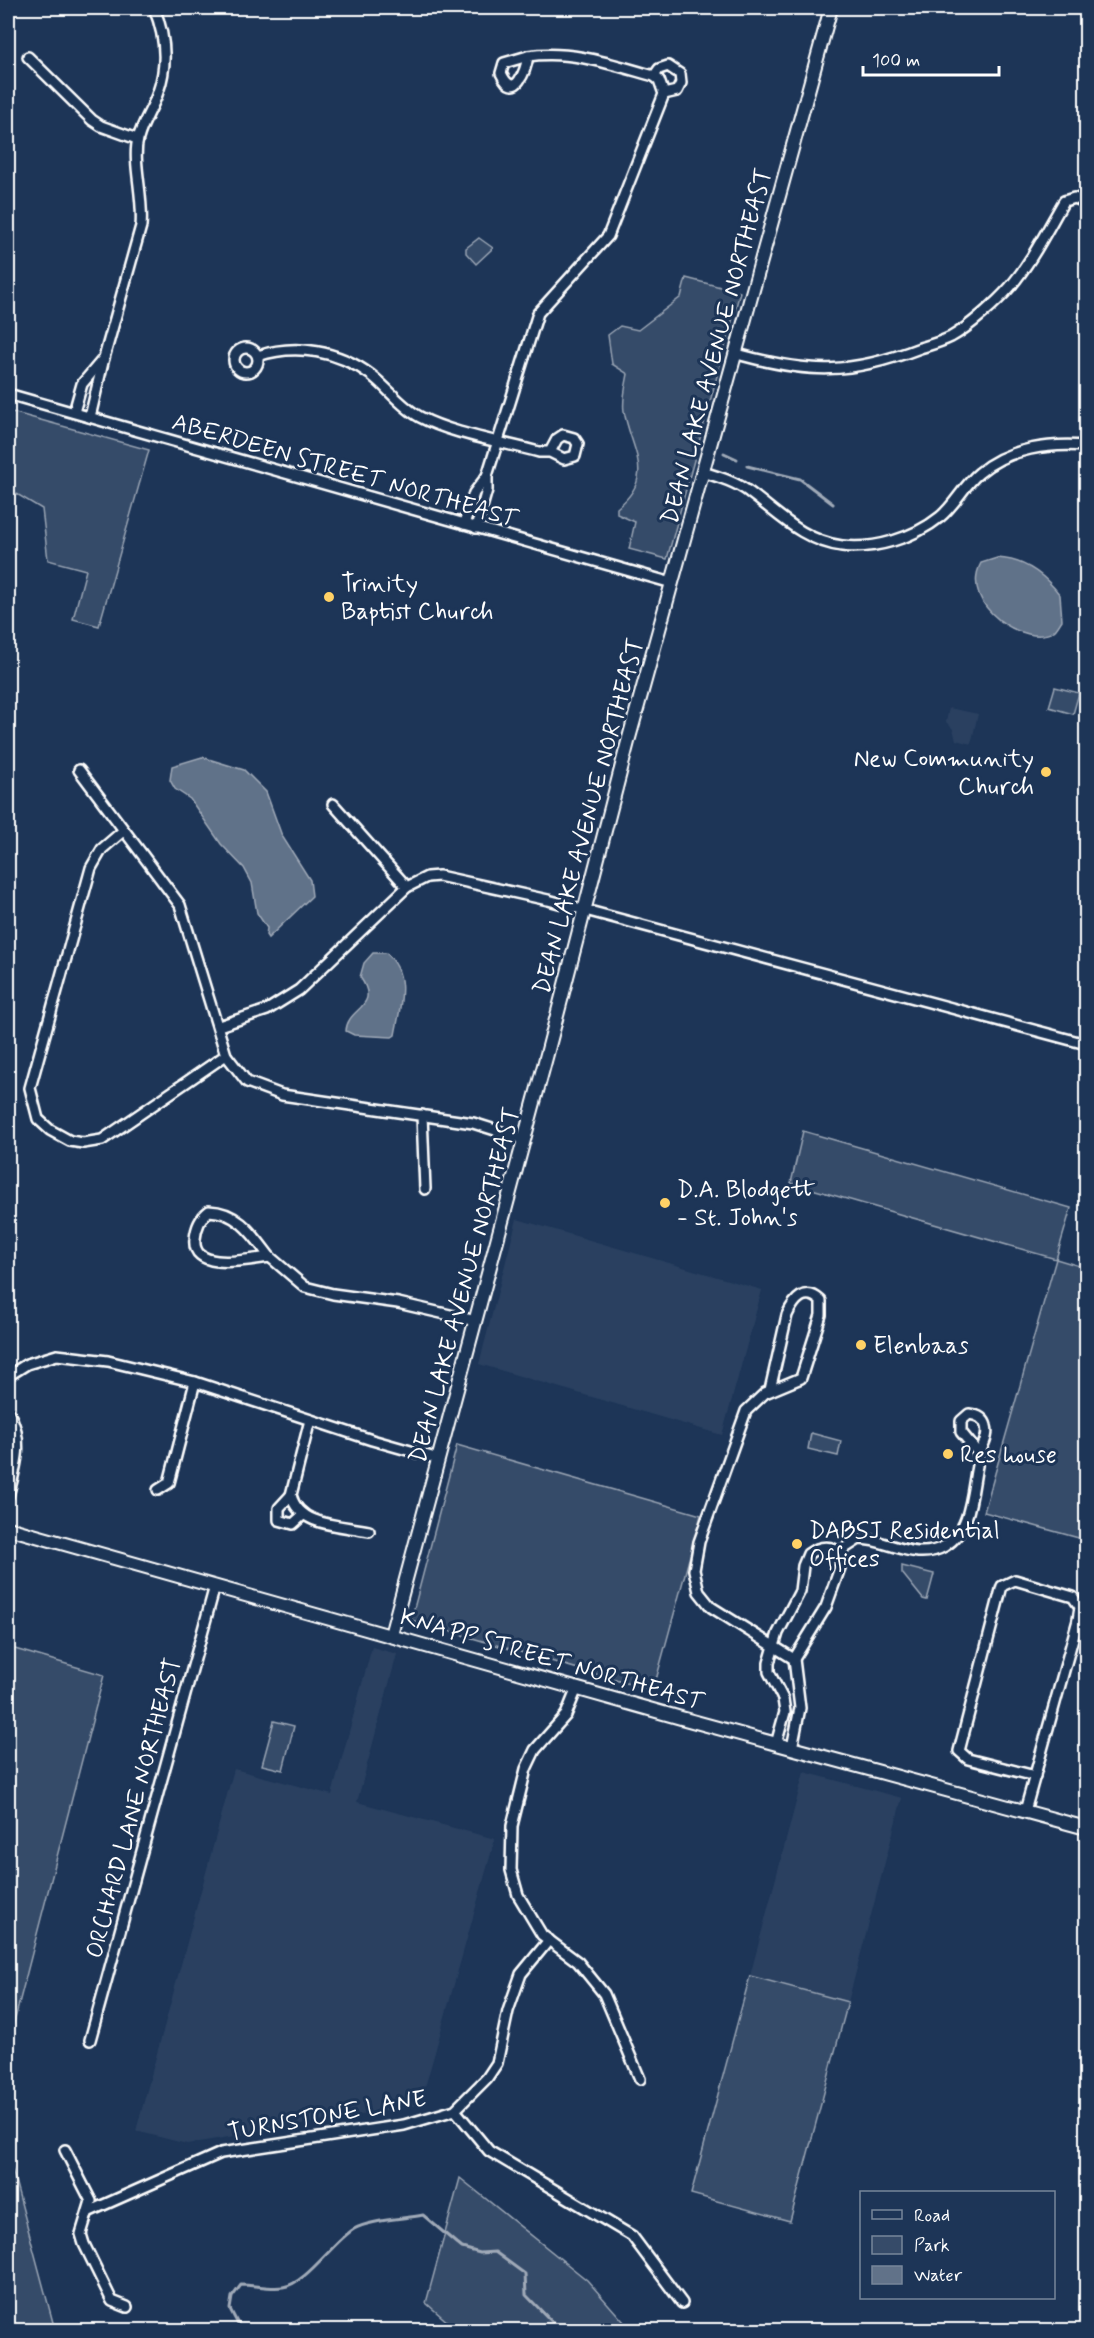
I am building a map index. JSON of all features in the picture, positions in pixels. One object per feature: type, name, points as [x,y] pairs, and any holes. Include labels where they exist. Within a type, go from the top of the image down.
[{"type":"main road","name":"DEAN LAKE AVENUE NORTHEAST","points":[[391,1635],[672,583],[831,8]]},
{"type":"main road","name":"KNAPP STREET NORTHEAST","points":[[8,1528],[776,1744],[1086,1828]]},
{"type":"street","points":[[90,417],[141,225],[143,208],[137,139],[158,92],[165,62],[162,28],[154,8]]},
{"type":"street","points":[[476,528],[487,490],[488,476],[538,313],[554,292],[582,266],[608,236],[664,94],[659,80],[654,76],[573,54],[551,52],[528,56]]},
{"type":"street","points":[[28,57],[92,120],[111,131],[137,139]]},
{"type":"street","points":[[654,76],[659,69],[668,66],[680,74],[681,83],[677,91],[664,94]]},
{"type":"street","points":[[737,354],[775,365],[811,369],[852,368],[881,363],[951,336],[1010,287],[1034,255],[1065,201],[1074,198],[1086,202]]},
{"type":"street","points":[[258,356],[271,351],[300,349],[328,353],[352,363],[372,376],[418,417],[539,452],[550,452]]},
{"type":"street","points":[[74,412],[82,384],[104,358]]},
{"type":"street","name":"ABERDEEN STREET NORTHEAST","points":[[8,394],[672,583]]},
{"type":"street","points":[[704,472],[721,477],[747,490],[778,517],[816,540],[840,546],[859,547],[892,542],[940,518],[979,472],[1006,457],[1032,448],[1061,444],[1086,446]]},
{"type":"street","points":[[464,524],[474,493],[488,476]]},
{"type":"street","points":[[79,770],[180,905],[219,1026],[225,1055],[247,1082],[282,1095],[472,1123],[524,1139]]},
{"type":"street","points":[[333,804],[407,887]]},
{"type":"street","points":[[123,831],[102,849],[90,868],[30,1088],[38,1119],[50,1130],[70,1141],[83,1143],[102,1140],[225,1055]]},
{"type":"street","points":[[219,1026],[281,1004],[299,990],[407,887],[427,877],[439,876],[585,911],[1086,1044]]},
{"type":"street","points":[[423,1115],[425,1189]]},
{"type":"street","points":[[270,1257],[219,1262],[200,1256],[195,1249],[200,1218],[209,1211],[222,1211],[237,1218],[270,1257],[305,1287],[398,1303],[476,1321]]},
{"type":"street","points":[[770,1390],[787,1315],[792,1304],[797,1297],[808,1294],[816,1296],[821,1301],[821,1315],[801,1378],[770,1390],[746,1411],[699,1542],[694,1570],[699,1592],[711,1607],[794,1659]]},
{"type":"street","points":[[8,1376],[44,1357],[72,1356],[108,1361],[195,1382],[439,1459]]},
{"type":"street","points":[[158,1490],[169,1483],[195,1382]]},
{"type":"street","points":[[8,1411],[16,1426],[19,1455],[8,1496]]},
{"type":"street","points":[[310,1420],[291,1495],[293,1503],[303,1515],[369,1531]]},
{"type":"street","points":[[776,1744],[785,1712],[783,1699],[768,1667],[778,1633],[800,1591],[803,1566],[808,1554],[822,1547],[839,1552],[859,1539],[917,1552],[944,1546],[962,1525],[974,1490],[979,1454]]},
{"type":"street","points":[[291,1495],[279,1508],[279,1520],[293,1524],[303,1515]]},
{"type":"street","points":[[792,1748],[800,1708],[794,1659],[826,1607],[840,1568],[839,1552]]},
{"type":"street","points":[[1025,1812],[1082,1622],[1080,1607],[1073,1597],[1015,1580],[1002,1586],[959,1749],[968,1759],[1035,1776]]},
{"type":"street","name":"ORCHARD LANE NORTHEAST","points":[[90,2040],[214,1586]]},
{"type":"street","points":[[577,1688],[566,1715],[535,1750],[526,1769],[512,1826],[510,1854],[518,1895],[542,1935],[578,1962],[604,1994],[640,2079]]},
{"type":"street","name":"TURNSTONE LANE","points":[[90,2211],[221,2153],[404,2125],[454,2110],[487,2078],[497,2063],[508,2011],[521,1974],[549,1940]]},
{"type":"street","points":[[454,2110],[489,2151],[632,2236],[682,2303]]},
{"type":"street","points":[[64,2150],[91,2201],[90,2211],[81,2234],[84,2244],[112,2301],[127,2307]]},
{"type":"shaded area","points":[[949,708],[978,714],[971,744],[956,740],[953,729],[946,722]]},
{"type":"shaded area","points":[[517,1219],[762,1290],[722,1435],[479,1364]]},
{"type":"shaded area","points":[[372,1647],[397,1654],[357,1802],[495,1839],[420,2105],[187,2144],[136,2131],[234,1769],[332,1795]]},
{"type":"shaded area","points":[[804,1772],[902,1798],[848,2002],[750,1976]]},
{"type":"green space","points":[[479,238],[493,248],[476,264],[466,253],[466,248]]},
{"type":"green space","points":[[686,278],[740,292],[667,559],[629,549],[635,522],[617,514],[617,508],[629,496],[636,485],[639,474],[638,462],[624,411],[628,374],[612,364],[608,335],[620,326],[638,330],[681,297]]},
{"type":"green space","points":[[8,411],[149,450],[99,626],[73,619],[86,570],[48,560],[42,509],[10,490],[8,486]]},
{"type":"green space","points":[[1055,687],[1079,693],[1073,714],[1049,707]]},
{"type":"green space","points":[[803,1131],[1071,1208],[1056,1259],[791,1183]]},
{"type":"green space","points":[[1056,1259],[1086,1268],[1086,1540],[984,1512]]},
{"type":"green space","points":[[811,1433],[841,1441],[838,1456],[808,1449]]},
{"type":"green space","points":[[457,1445],[701,1515],[653,1691],[411,1620]]},
{"type":"green space","points":[[902,1566],[934,1574],[927,1600],[923,1599],[902,1573]]},
{"type":"green space","points":[[8,1647],[104,1675],[8,2046]]},
{"type":"green space","points":[[274,1721],[294,1726],[283,1770],[262,1765]]},
{"type":"green space","points":[[750,1976],[848,2002],[790,2221],[691,2194]]},
{"type":"green space","points":[[8,2154],[55,2330],[8,2330]]},
{"type":"green space","points":[[460,2178],[587,2280],[631,2330],[457,2330],[426,2303]]},
{"type":"water","points":[[997,558],[1016,561],[1033,569],[1060,595],[1062,620],[1054,631],[1042,635],[1028,634],[1013,629],[987,608],[979,594],[976,579],[981,563]]},
{"type":"water","points":[[202,757],[244,770],[266,792],[282,836],[310,880],[312,896],[268,938],[267,928],[257,913],[252,883],[244,868],[221,844],[190,799],[175,789],[170,780],[172,766]]},
{"type":"water","points":[[373,953],[386,953],[394,961],[399,971],[402,991],[395,1035],[392,1037],[354,1035],[346,1031],[352,1017],[366,1001],[366,987],[360,977],[364,963]]},
{"type":"waterway","points":[[724,453],[737,459]]},
{"type":"waterway","points":[[747,466],[800,479],[833,504]]},
{"type":"waterway","points":[[241,2330],[230,2309],[232,2297],[241,2285],[283,2287],[292,2284],[310,2271],[354,2229],[377,2222],[423,2215],[462,2248],[480,2253],[495,2252],[525,2274],[526,2295],[557,2327],[569,2330]]},
{"type":"waterway","points":[[8,2312],[11,2318],[8,2330]]},
{"type":"place","name":"Trinity Baptist Church","points":[[329,597]]},
{"type":"place","name":"New Community Church","points":[[1046,772]]},
{"type":"place","name":"D.A. Blodgett - St. John's","points":[[665,1203]]},
{"type":"place","name":"Elenbaas","points":[[861,1345]]},
{"type":"place","name":"Res house","points":[[948,1454]]},
{"type":"place","name":"DABSJ Residential Offices","points":[[797,1544]]}]
